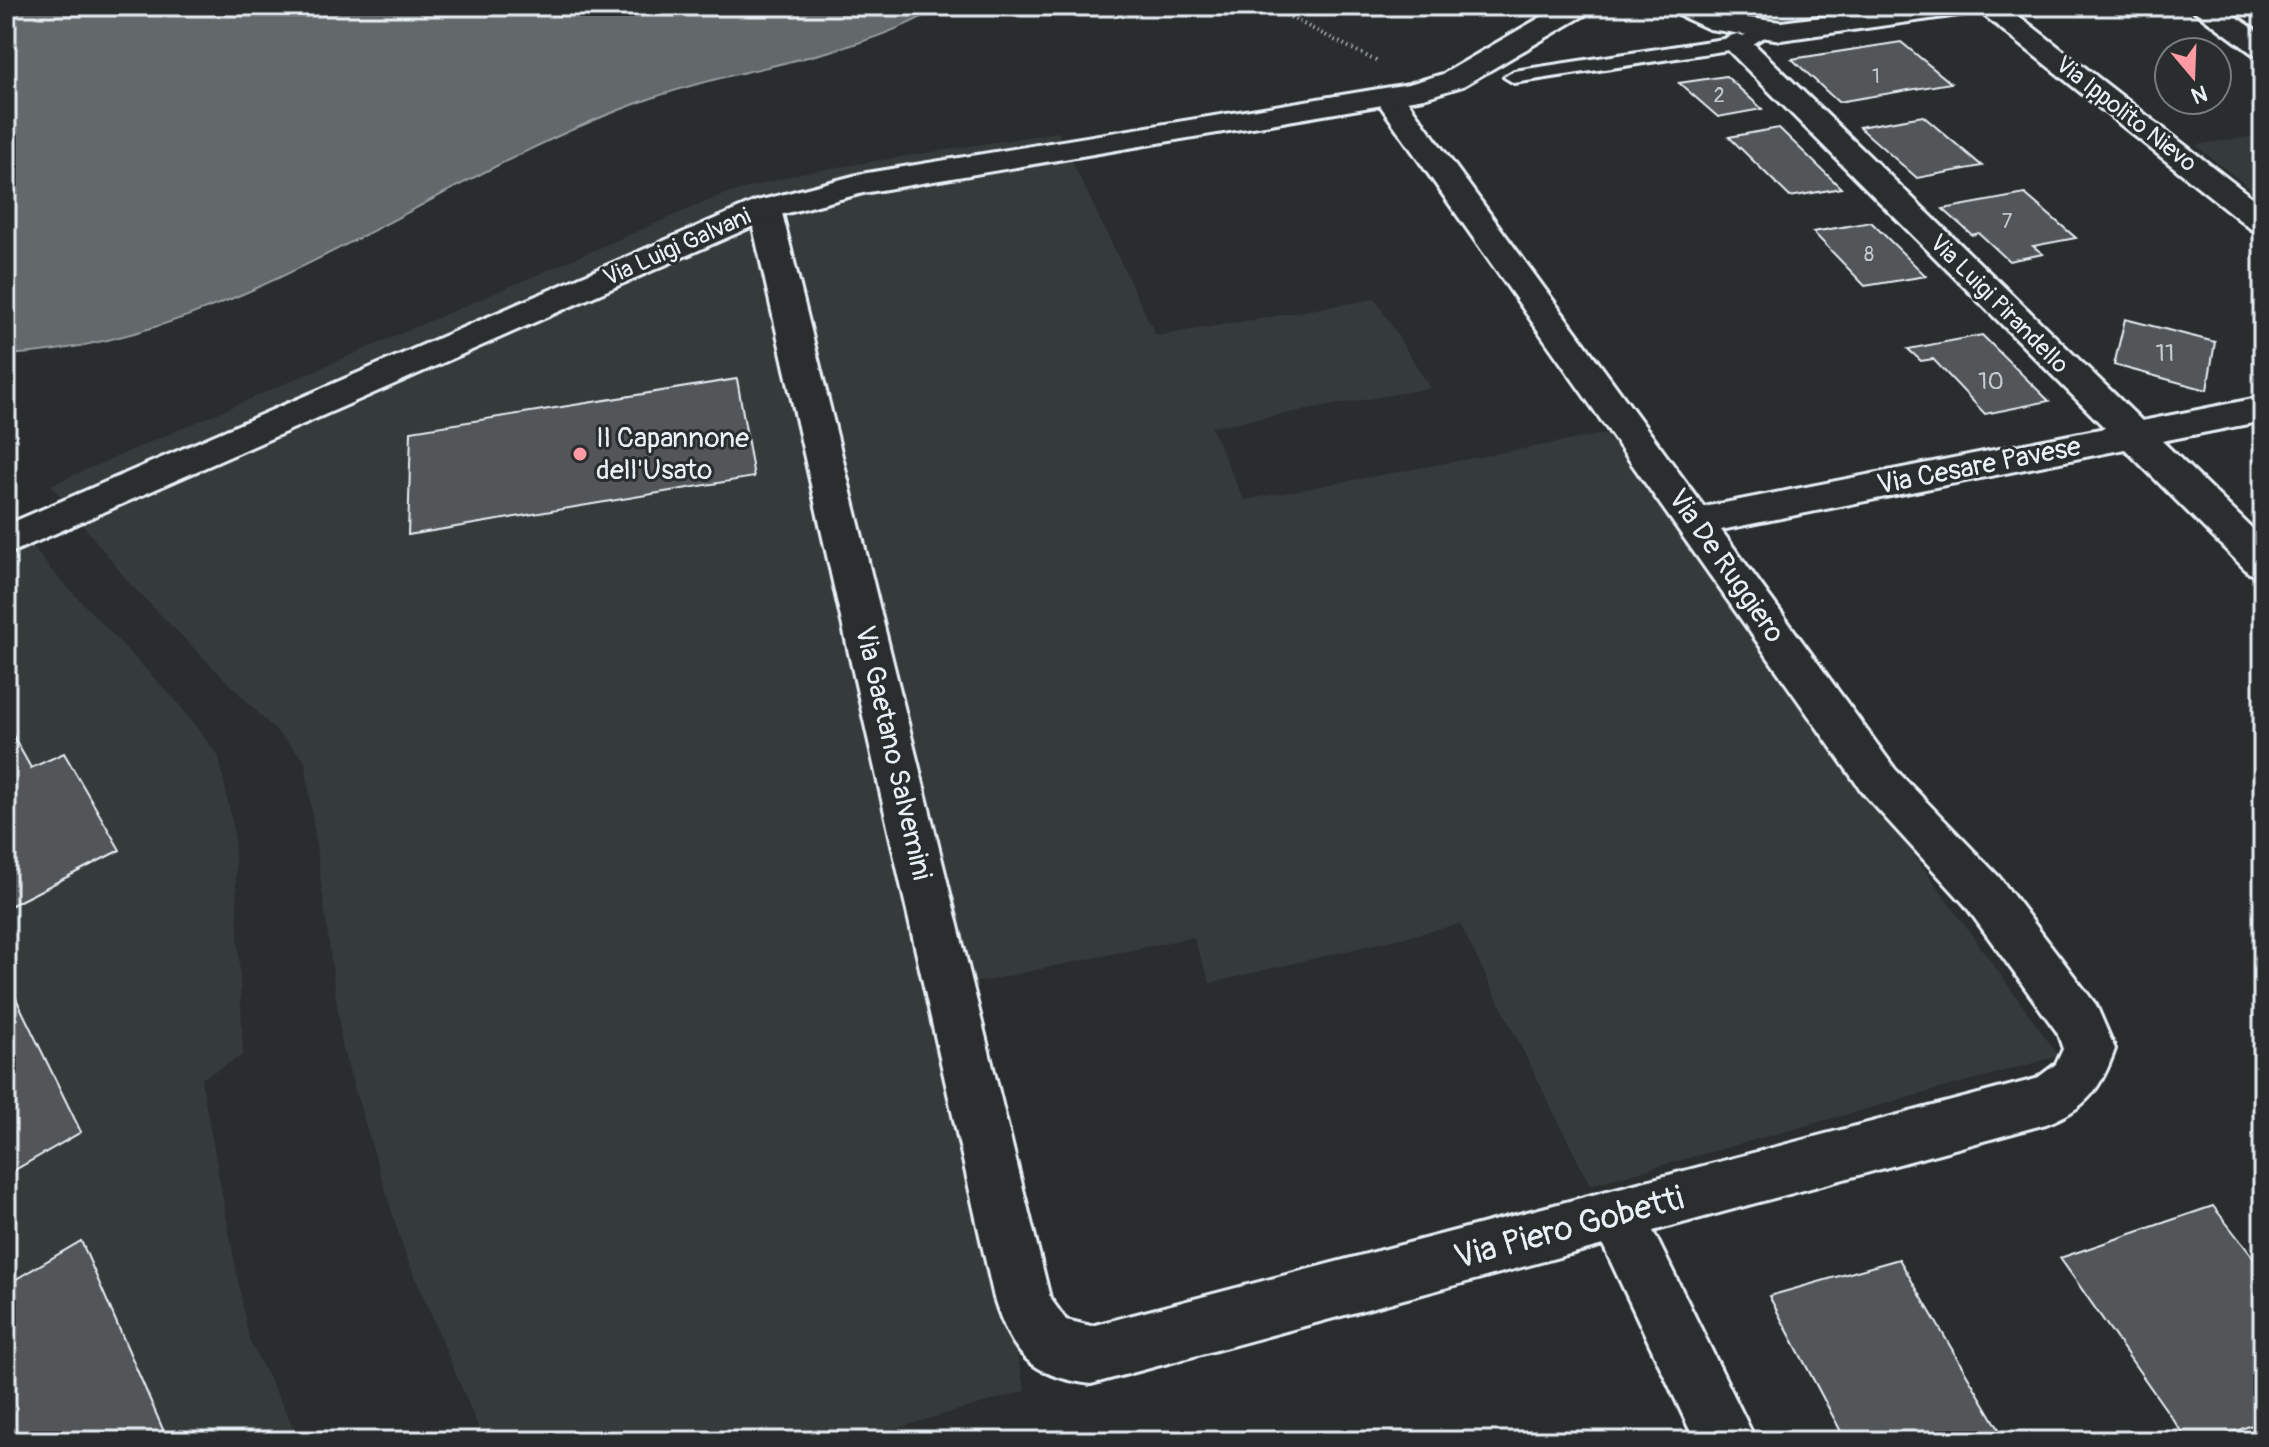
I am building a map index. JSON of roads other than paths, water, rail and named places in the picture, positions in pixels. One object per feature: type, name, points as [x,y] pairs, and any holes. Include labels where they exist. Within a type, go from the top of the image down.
[{"type":"street","points":[[1401,95],[1553,6]]},
{"type":"street","points":[[1401,95],[1453,80],[1580,6]]},
{"type":"street","points":[[1682,6],[1751,36],[1972,6]]},
{"type":"street","points":[[1712,6],[1751,36]]},
{"type":"street","name":"Via Ippolito Nievo","points":[[1989,6],[2263,222]]},
{"type":"street","points":[[2202,6],[2263,48]]},
{"type":"street","name":"Via Luigi Pirandello","points":[[1751,36],[2134,436],[2263,563]]},
{"type":"street","name":"Via Luigi Galvani","points":[[6,541],[765,209],[861,184],[1401,95]]},
{"type":"street","name":"Via De Ruggiero","points":[[1401,95],[1695,522],[1879,781],[1982,891],[2078,1021]]},
{"type":"street","name":"Via Gaetano Salvemini","points":[[765,209],[1022,1298]]},
{"type":"street","name":"Via Cesare Pavese","points":[[1695,522],[2263,409]]},
{"type":"street","name":"Via Piero Gobetti","points":[[1022,1298],[1039,1337],[1061,1353],[1091,1355],[2046,1100],[2070,1089],[2082,1070],[2089,1049],[2078,1021]]},
{"type":"street","points":[[1617,1215],[1726,1441]]},
{"type":"lane","points":[[1514,77],[1751,36]]},
{"type":"place","name":"Il Capannone dell'Usato","points":[[580,454]]}]
